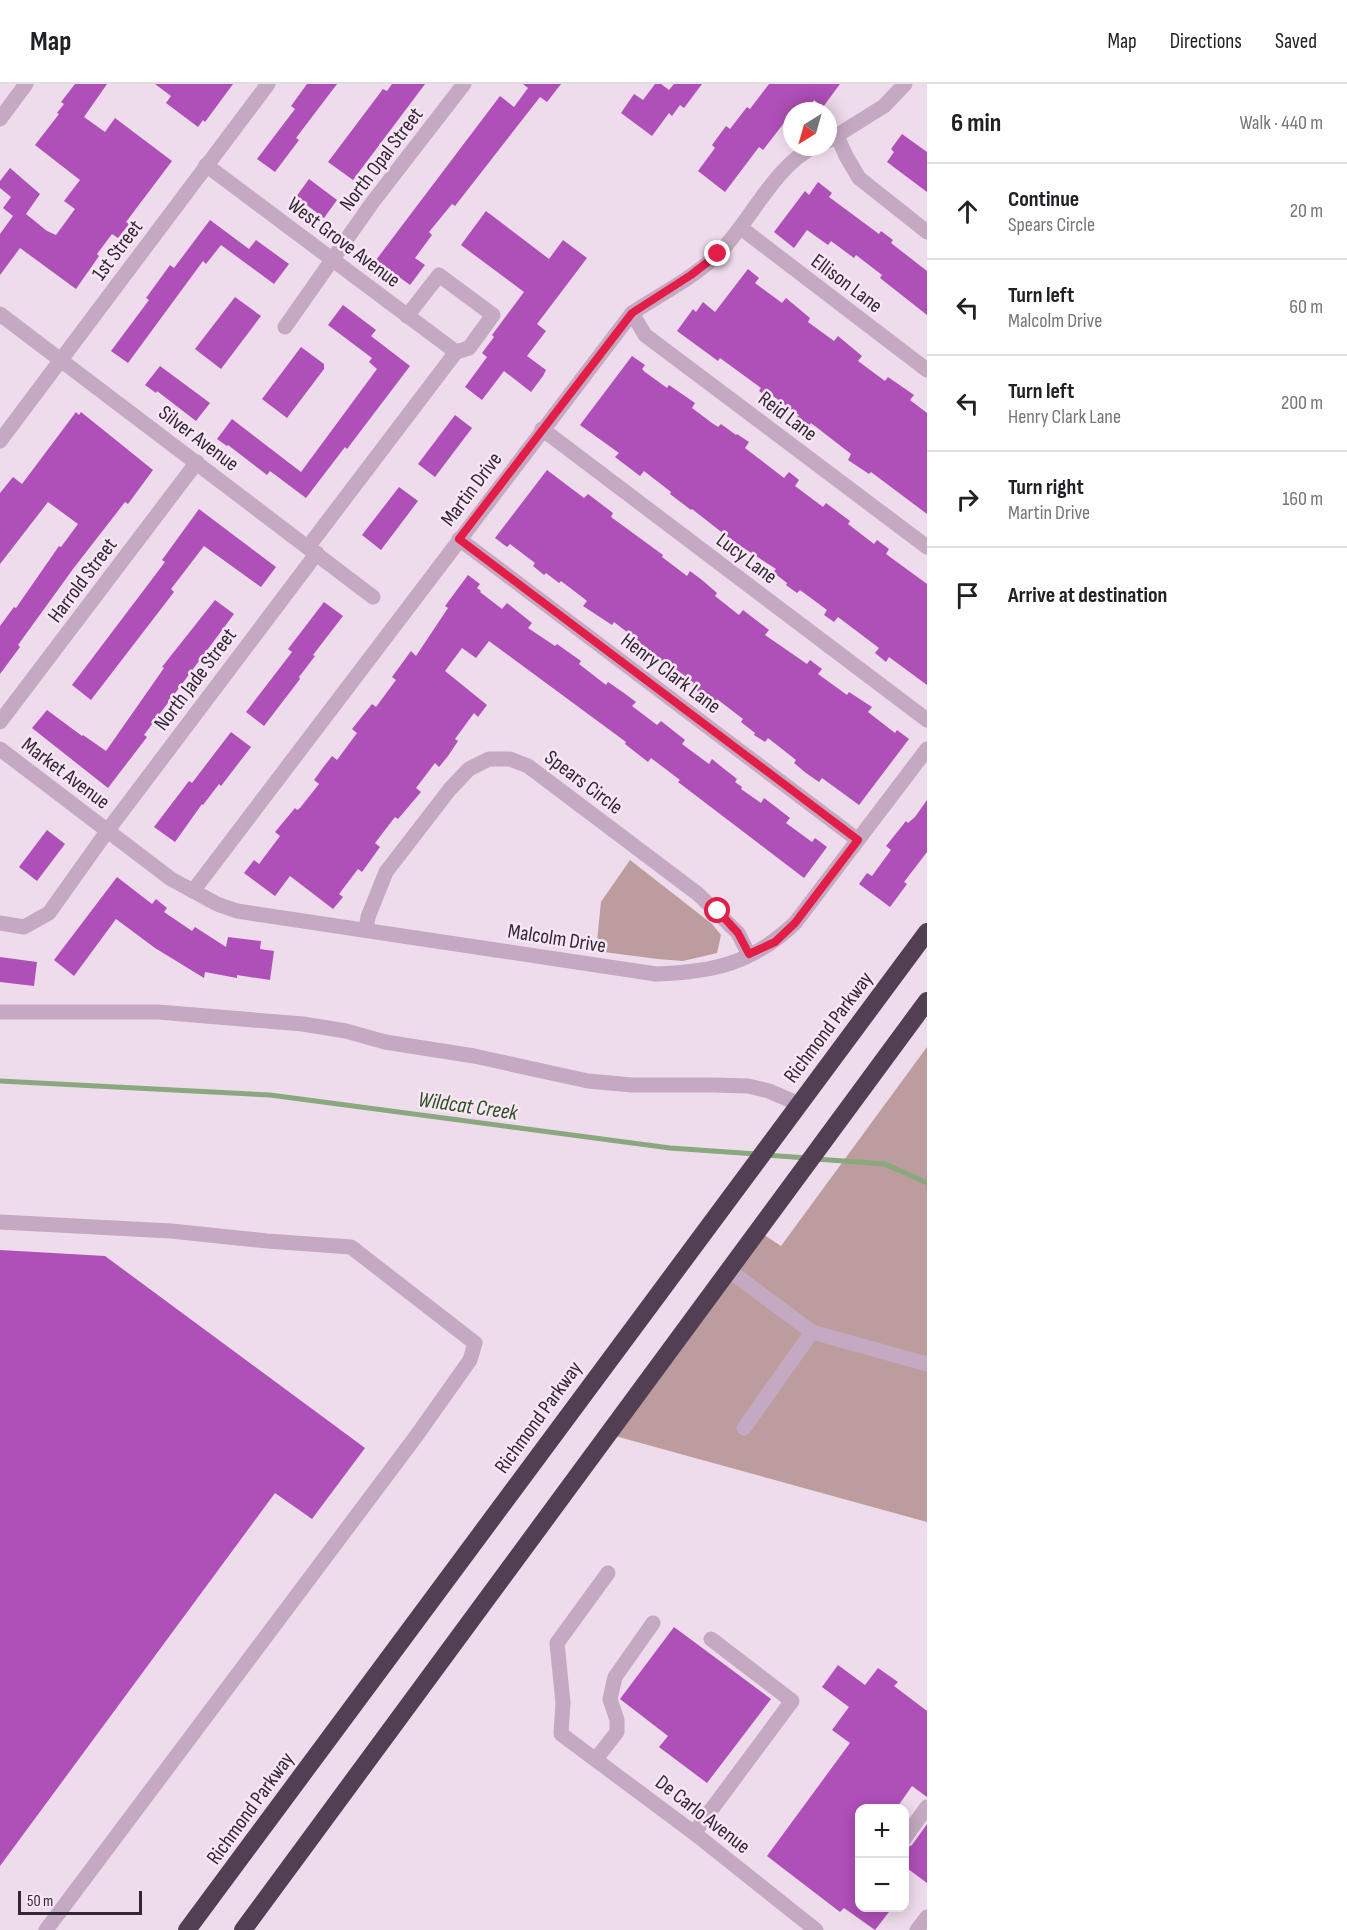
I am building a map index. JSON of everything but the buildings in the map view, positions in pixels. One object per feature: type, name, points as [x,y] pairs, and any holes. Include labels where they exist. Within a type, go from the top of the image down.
[{"type":"highway","name":"Richmond Parkway","points":[[187,1930],[927,932]]},
{"type":"highway","points":[[243,1930],[927,1001]]},
{"type":"street","points":[[0,119],[26,84]]},
{"type":"street","name":"1st Street","points":[[0,441],[268,84]]},
{"type":"street","name":"North Opal Street","points":[[285,327],[372,203],[464,84]]},
{"type":"street","points":[[837,135],[884,106],[905,84]]},
{"type":"street","points":[[837,144],[859,178],[927,232]]},
{"type":"street","name":"Martin Drive","points":[[193,891],[632,313],[691,275],[718,254],[741,228],[780,175],[798,156]]},
{"type":"street","name":"West Grove Avenue","points":[[206,165],[456,352]]},
{"type":"street","name":"Ellison Lane","points":[[741,228],[927,370]]},
{"type":"street","name":"North Jade Street","points":[[0,923],[24,927],[49,913],[456,352],[469,348],[493,315],[439,275],[407,315]]},
{"type":"street","name":"Reid Lane","points":[[632,313],[645,335],[927,547]]},
{"type":"street","name":"Silver Avenue","points":[[0,314],[373,597]]},
{"type":"street","name":"Lucy Lane","points":[[542,429],[927,720]]},
{"type":"street","name":"Harrold Street","points":[[0,722],[197,462]]},
{"type":"street","name":"Henry Clark Lane","points":[[459,539],[858,840]]},
{"type":"street","name":"Market Avenue","points":[[0,749],[108,830]]},
{"type":"street","name":"Malcolm Drive","points":[[108,830],[171,879],[217,904],[237,911],[656,974],[695,972],[729,964],[775,942],[795,923],[927,749]]},
{"type":"street","name":"Spears Circle","points":[[366,930],[368,917],[386,872],[450,789],[470,769],[489,759],[510,759],[528,766],[698,894],[738,933],[749,954]]},
{"type":"street","points":[[0,1012],[158,1012],[303,1024],[346,1031],[385,1042],[474,1056],[588,1082],[632,1085],[748,1086],[769,1091],[796,1107]]},
{"type":"street","points":[[0,1222],[171,1231],[351,1247],[475,1343],[470,1360],[417,1435],[46,1930]]},
{"type":"street","points":[[730,1271],[812,1332],[927,1364]]},
{"type":"street","points":[[744,1428],[812,1332]]},
{"type":"street","name":"De Carlo Avenue","points":[[608,1573],[556,1643],[562,1703],[561,1734],[694,1833],[816,1930]]},
{"type":"street","points":[[596,1759],[616,1732],[617,1720],[610,1699],[615,1677],[653,1623]]},
{"type":"street","points":[[694,1833],[792,1701],[711,1639]]},
{"type":"street","points":[[909,1832],[927,1807]]},
{"type":"street","points":[[917,1930],[927,1917]]},
{"type":"shaded area","points":[[630,860],[712,924],[721,935],[717,953],[683,961],[596,951],[601,902]]},
{"type":"shaded area","points":[[927,1047],[927,1522],[608,1434],[758,1231],[781,1246]]},
{"type":"waterway","name":"Wildcat Creek","points":[[0,1081],[270,1095],[670,1148],[756,1154]]},
{"type":"waterway","name":"Wildcat Creek","points":[[765,1155],[807,1158]]},
{"type":"waterway","name":"Wildcat Creek","points":[[816,1159],[885,1164],[927,1183]]},
{"type":"route","points":[[718,254],[691,275],[632,313],[459,539],[858,840],[795,923],[775,942],[749,954],[738,933],[718,911]]}]
